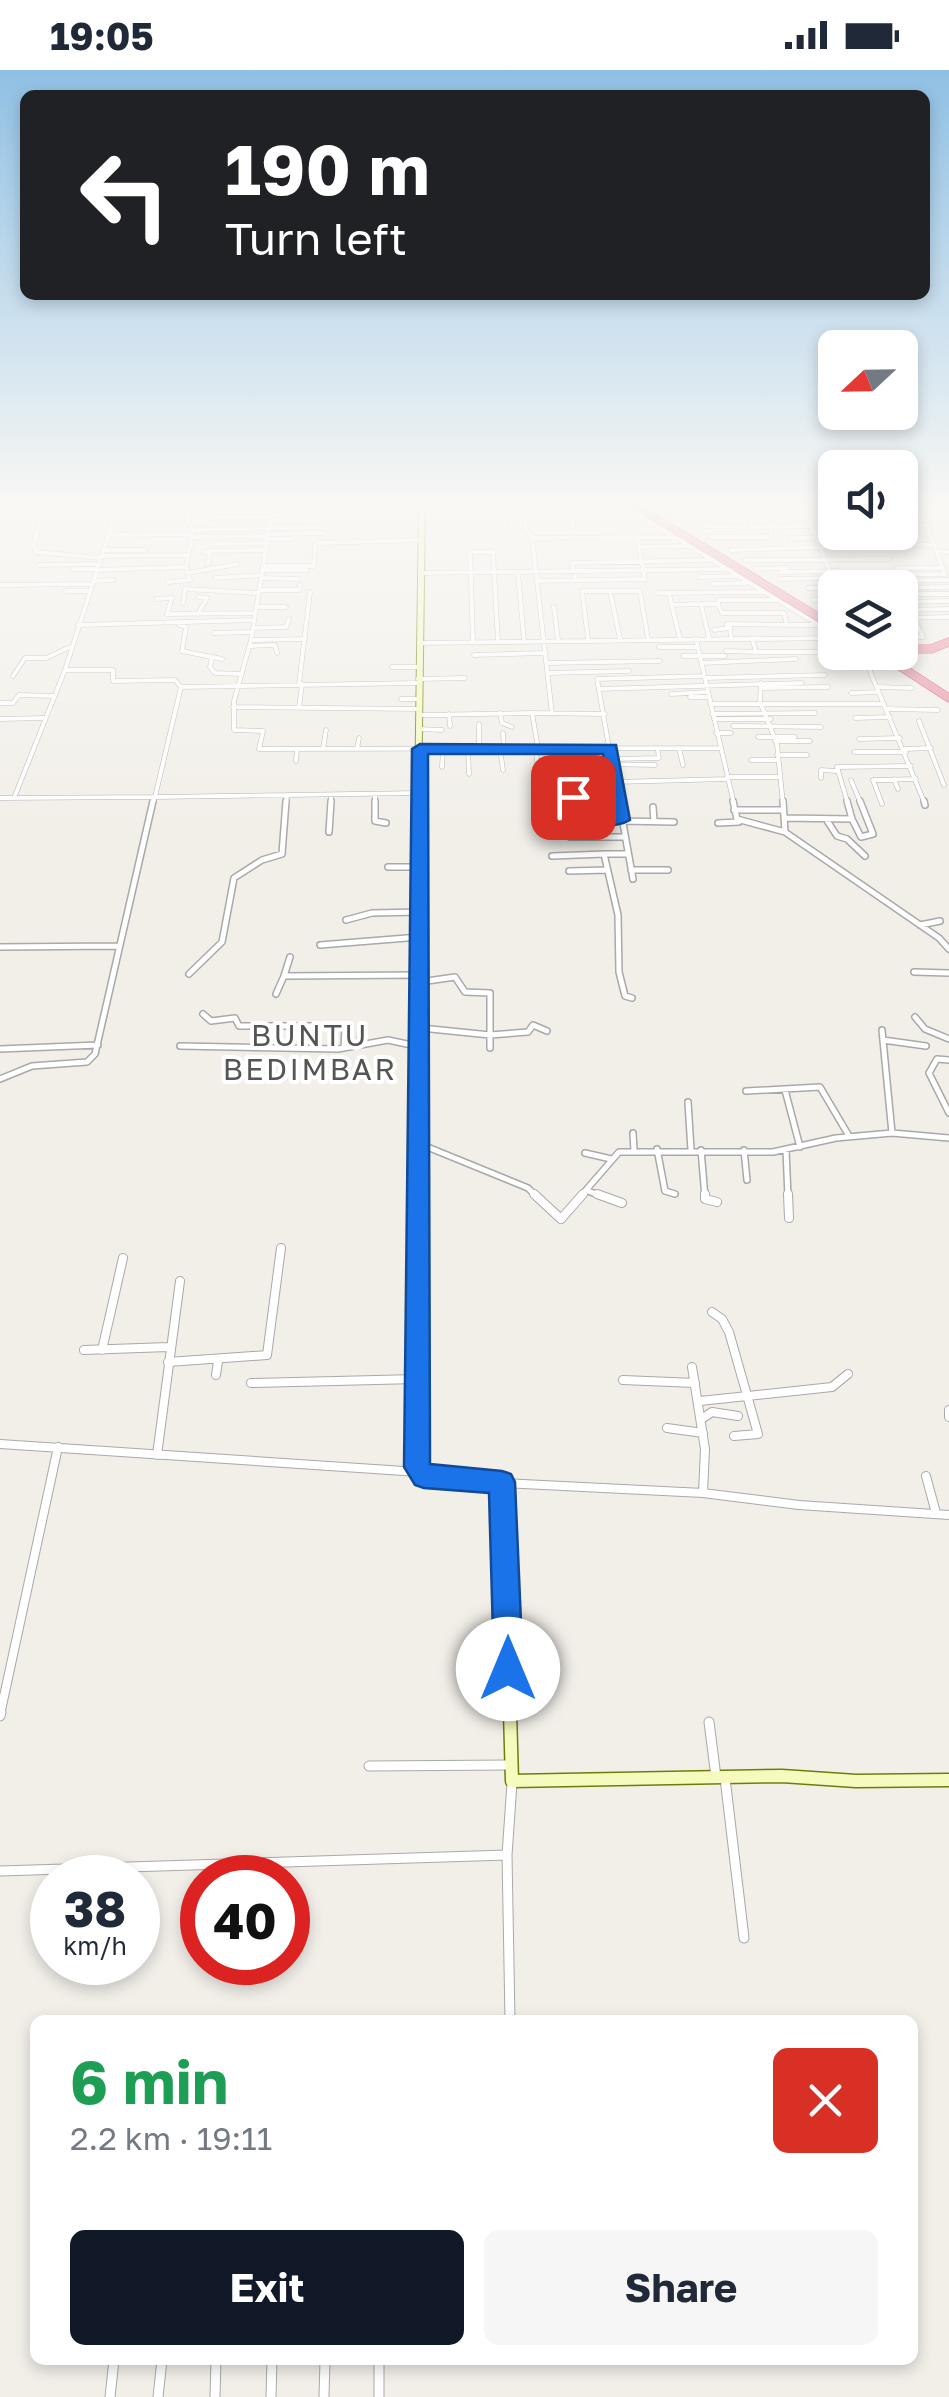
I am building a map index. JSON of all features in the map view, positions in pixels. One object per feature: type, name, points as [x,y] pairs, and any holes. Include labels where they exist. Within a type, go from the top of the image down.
[{"type":"highway","points":[[918,650],[930,650],[949,642]]},
{"type":"highway","points":[[908,670],[949,695]]},
{"type":"highway","points":[[912,670],[949,695]]},
{"type":"street","points":[[14,798],[40,738],[82,614]]},
{"type":"street","points":[[168,614],[221,614]]},
{"type":"street","points":[[172,626],[251,614]]},
{"type":"street","points":[[255,614],[233,706],[233,730],[263,731],[259,749],[319,751],[385,745],[491,751],[719,748]]},
{"type":"street","points":[[299,708],[304,614]]},
{"type":"street","points":[[419,614],[419,1472]]},
{"type":"street","points":[[472,614],[473,642]]},
{"type":"street","points":[[496,614],[498,642]]},
{"type":"street","points":[[522,614],[524,641]]},
{"type":"street","points":[[540,614],[552,714]]},
{"type":"street","points":[[555,614],[558,640]]},
{"type":"street","points":[[585,614],[588,640]]},
{"type":"street","points":[[615,614],[620,639]]},
{"type":"street","points":[[644,614],[648,639]]},
{"type":"street","points":[[673,614],[680,639]]},
{"type":"street","points":[[703,614],[709,638]]},
{"type":"street","points":[[783,614],[786,622]]},
{"type":"street","points":[[918,618],[949,617]]},
{"type":"street","points":[[214,633],[286,628],[289,619]]},
{"type":"street","points":[[204,630],[206,620]]},
{"type":"street","points":[[727,628],[727,624],[818,625]]},
{"type":"street","points":[[757,625],[764,629],[766,638]]},
{"type":"street","points":[[78,626],[186,627],[182,651],[222,659]]},
{"type":"street","points":[[918,628],[922,637],[918,637]]},
{"type":"street","points":[[714,630],[731,629],[731,638]]},
{"type":"street","points":[[419,643],[818,636]]},
{"type":"street","points":[[752,638],[756,652]]},
{"type":"street","points":[[250,643],[305,639]]},
{"type":"street","points":[[696,639],[719,748],[740,822]]},
{"type":"street","points":[[250,643],[275,645],[277,653]]},
{"type":"street","points":[[13,676],[24,658],[46,658],[72,646]]},
{"type":"street","points":[[659,648],[697,647]]},
{"type":"street","points":[[701,659],[756,652],[818,652]]},
{"type":"street","points":[[474,655],[546,653]]},
{"type":"street","points":[[683,656],[796,659]]},
{"type":"street","points":[[212,658],[211,669],[242,674]]},
{"type":"street","points":[[547,663],[660,662]]},
{"type":"street","points":[[770,665],[773,675]]},
{"type":"street","points":[[750,666],[752,675]]},
{"type":"street","points":[[790,666],[793,675]]},
{"type":"street","points":[[812,666],[816,675]]},
{"type":"street","points":[[392,667],[419,667]]},
{"type":"street","points":[[65,670],[113,670],[113,681],[174,680],[181,687],[465,678]]},
{"type":"street","points":[[870,670],[926,805]]},
{"type":"street","points":[[548,673],[629,672]]},
{"type":"street","points":[[223,685],[225,674]]},
{"type":"street","points":[[599,689],[752,675],[825,675]]},
{"type":"street","points":[[668,676],[671,685]]},
{"type":"street","points":[[633,879],[599,678],[668,676],[761,686],[828,687]]},
{"type":"street","points":[[746,688],[802,684]]},
{"type":"street","points":[[761,686],[777,757],[785,832]]},
{"type":"street","points":[[0,1079],[35,1064],[87,1062],[98,1046],[118,946],[181,687]]},
{"type":"street","points":[[851,693],[912,688]]},
{"type":"street","points":[[671,694],[764,705],[938,710]]},
{"type":"street","points":[[0,703],[13,702],[19,695],[53,696]]},
{"type":"street","points":[[690,697],[709,698]]},
{"type":"street","points":[[402,700],[418,699]]},
{"type":"street","points":[[233,706],[369,708],[449,714],[606,714]]},
{"type":"street","points":[[367,720],[369,708]]},
{"type":"street","points":[[713,717],[815,712]]},
{"type":"street","points":[[532,713],[538,773]]},
{"type":"street","points":[[449,714],[450,726]]},
{"type":"street","points":[[500,714],[502,723],[512,727]]},
{"type":"street","points":[[855,718],[890,717]]},
{"type":"street","points":[[0,719],[44,718]]},
{"type":"street","points":[[920,721],[944,784]]},
{"type":"street","points":[[479,724],[479,748]]},
{"type":"street","points":[[709,740],[732,729],[821,727]]},
{"type":"street","points":[[420,729],[442,730]]},
{"type":"street","points":[[319,751],[326,730]]},
{"type":"street","points":[[502,770],[503,732]]},
{"type":"street","points":[[758,736],[810,741]]},
{"type":"street","points":[[774,739],[795,736]]},
{"type":"street","points":[[358,749],[360,738]]},
{"type":"street","points":[[859,739],[900,738]]},
{"type":"street","points":[[309,749],[310,741]]},
{"type":"street","points":[[468,748],[469,774]]},
{"type":"street","points":[[546,748],[550,806]]},
{"type":"street","points":[[672,760],[675,748]]},
{"type":"street","points":[[675,748],[683,765]]},
{"type":"street","points":[[854,752],[930,748]]},
{"type":"street","points":[[296,761],[297,749]]},
{"type":"street","points":[[442,766],[443,749]]},
{"type":"street","points":[[586,749],[586,758]]},
{"type":"street","points":[[752,760],[807,756]]},
{"type":"street","points":[[547,763],[658,758]]},
{"type":"street","points":[[821,778],[821,770],[836,771],[841,766],[912,766]]},
{"type":"street","points":[[836,771],[861,837],[873,834],[851,780]]},
{"type":"street","points":[[616,782],[780,777]]},
{"type":"street","points":[[882,804],[872,782],[916,779]]},
{"type":"street","points":[[894,780],[898,789]]},
{"type":"street","points":[[371,783],[377,794],[375,821],[386,823]]},
{"type":"street","points":[[0,798],[419,793]]},
{"type":"street","points":[[189,974],[222,942],[234,878],[262,860],[282,854],[287,795]]},
{"type":"street","points":[[329,832],[331,795]]},
{"type":"street","points":[[574,796],[578,819],[674,822]]},
{"type":"street","points":[[653,807],[654,822]]},
{"type":"street","points":[[734,810],[852,819]]},
{"type":"street","points":[[826,819],[837,836],[847,839],[865,856]]},
{"type":"street","points":[[718,822],[740,822],[785,832],[949,949]]},
{"type":"street","points":[[570,837],[624,837]]},
{"type":"street","points":[[604,854],[620,934],[616,956],[622,990],[632,998]]},
{"type":"street","points":[[552,856],[627,854]]},
{"type":"street","points":[[388,867],[420,867]]},
{"type":"street","points":[[569,871],[607,870]]},
{"type":"street","points":[[631,870],[668,870]]},
{"type":"street","points":[[346,920],[372,914],[420,912]]},
{"type":"street","points":[[918,925],[940,921]]},
{"type":"street","points":[[320,945],[358,944],[391,936],[419,937]]},
{"type":"street","points":[[0,947],[118,946]]},
{"type":"street","points":[[276,994],[290,957]]},
{"type":"street","points":[[914,972],[949,974]]},
{"type":"street","points":[[284,976],[455,977],[465,992],[490,992],[490,1048]]},
{"type":"street","points":[[614,995],[622,990]]},
{"type":"street","points":[[203,1014],[209,1020],[235,1018],[240,1026],[343,1026],[344,1048]]},
{"type":"street","points":[[915,1017],[925,1028],[949,1039]]},
{"type":"street","points":[[421,1028],[490,1034],[528,1032],[532,1025],[547,1031]]},
{"type":"street","points":[[882,1030],[892,1133]]},
{"type":"street","points":[[360,1045],[361,1032]]},
{"type":"street","points":[[180,1046],[344,1048],[393,1040],[421,1047]]},
{"type":"street","points":[[884,1040],[926,1046]]},
{"type":"street","points":[[0,1049],[98,1046]]},
{"type":"street","points":[[949,1060],[937,1058],[930,1077],[949,1113]]},
{"type":"street","points":[[746,1091],[820,1087],[849,1136]]},
{"type":"street","points":[[785,1090],[800,1147]]},
{"type":"street","points":[[688,1102],[692,1150]]},
{"type":"street","points":[[634,1132],[634,1150]]},
{"type":"street","points":[[420,1147],[528,1188],[560,1218],[566,1218],[619,1152],[786,1150],[849,1136],[892,1133],[949,1138]]},
{"type":"street","points":[[657,1149],[665,1191],[675,1194]]},
{"type":"street","points":[[701,1150],[705,1199],[716,1202]]},
{"type":"street","points":[[744,1150],[747,1180]]},
{"type":"street","points":[[786,1150],[789,1218]]},
{"type":"street","points":[[585,1153],[611,1159]]},
{"type":"street","points":[[588,1191],[622,1203]]},
{"type":"street","points":[[168,1362],[218,1361],[267,1354],[282,1248]]},
{"type":"street","points":[[102,1350],[123,1258]]},
{"type":"street","points":[[157,1455],[168,1347],[180,1282]]},
{"type":"street","points":[[712,1312],[722,1319],[729,1332],[758,1434],[734,1436]]},
{"type":"street","points":[[84,1350],[168,1347]]},
{"type":"street","points":[[216,1375],[218,1361]]},
{"type":"street","points":[[692,1367],[702,1419],[703,1493]]},
{"type":"street","points":[[700,1401],[832,1387],[844,1382],[848,1374]]},
{"type":"street","points":[[251,1382],[417,1379]]},
{"type":"street","points":[[623,1380],[695,1383]]},
{"type":"street","points":[[702,1419],[712,1412],[738,1416]]},
{"type":"street","points":[[668,1428],[702,1432]]},
{"type":"street","points":[[0,1444],[419,1472],[424,1476],[502,1482],[703,1493],[799,1505],[949,1515]]},
{"type":"street","points":[[0,1716],[58,1446]]},
{"type":"street","points":[[926,1476],[936,1513]]},
{"type":"street","points":[[502,1482],[512,1781],[507,1855],[510,2015]]},
{"type":"street","points":[[709,1722],[744,1938]]},
{"type":"street","points":[[369,1766],[511,1766]]},
{"type":"street","points":[[512,1781],[949,1780]]},
{"type":"street","points":[[0,1871],[507,1855]]},
{"type":"street","points":[[110,2397],[113,2365]]},
{"type":"street","points":[[158,2397],[161,2365]]},
{"type":"street","points":[[215,2397],[216,2365]]},
{"type":"street","points":[[271,2397],[272,2365]]},
{"type":"street","points":[[324,2397],[325,2365]]},
{"type":"street","points":[[378,2397],[379,2365]]},
{"type":"district","name":"BUNTU BEDIMBAR","points":[[310,1053]]},
{"type":"route","points":[[508,1669],[502,1482],[424,1476],[417,1467],[420,749],[610,749],[622,820],[578,819],[573,797]]}]
